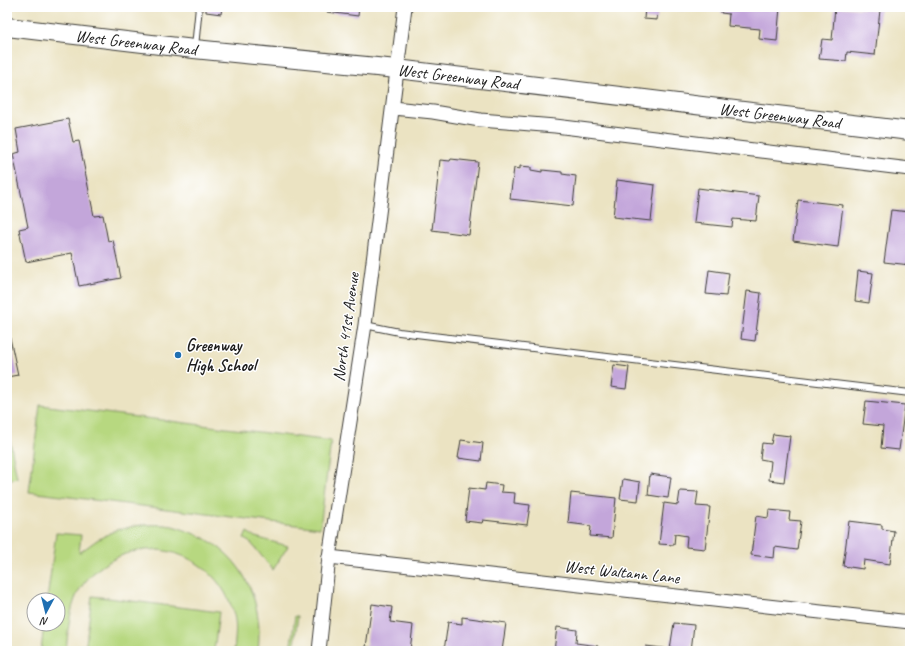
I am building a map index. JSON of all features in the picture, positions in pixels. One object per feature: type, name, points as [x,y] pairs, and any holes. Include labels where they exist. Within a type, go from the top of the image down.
[{"type":"main road","name":"West Greenway Road","points":[[7,27],[194,49],[397,70],[910,130]]},
{"type":"street","name":"North 41st Avenue","points":[[319,651],[329,557],[365,325],[405,7]]},
{"type":"street","points":[[393,108],[433,112],[480,120],[555,126],[910,169]]},
{"type":"street","name":"West Waltann Lane","points":[[329,557],[910,622]]},
{"type":"lane","points":[[194,49],[199,7]]},
{"type":"lane","points":[[365,325],[399,332],[910,393]]},
{"type":"green space","points":[[40,405],[331,441],[320,528],[29,492]]},
{"type":"green space","points":[[7,424],[17,478],[7,480]]},
{"type":"green space","points":[[141,525],[172,526],[198,535],[214,544],[228,555],[248,582],[254,598],[258,615],[258,651],[234,651],[236,633],[235,620],[227,596],[216,580],[203,567],[187,558],[169,552],[151,550],[132,552],[114,559],[103,565],[93,574],[80,588],[74,601],[69,622],[66,651],[41,651],[43,632],[66,632],[66,592],[48,592],[56,533],[81,535],[79,553],[97,540],[116,530]]},
{"type":"green space","points":[[247,532],[255,537],[288,546],[273,570],[251,543],[244,539]]},
{"type":"green space","points":[[92,596],[219,612],[214,651],[85,651]]},
{"type":"green space","points":[[295,616],[298,616],[293,651],[290,651]]},
{"type":"building","points":[[206,7],[222,7],[221,14],[206,12]]},
{"type":"building","points":[[328,7],[359,7],[358,16],[327,12]]},
{"type":"building","points":[[645,7],[686,7],[685,11],[658,8],[657,20],[644,19]]},
{"type":"building","points":[[722,7],[780,7],[777,41],[759,39],[760,29],[728,26],[729,14],[721,13]]},
{"type":"building","points":[[835,7],[880,10],[875,55],[847,52],[846,61],[819,59],[822,39],[832,40]]},
{"type":"building","points":[[68,119],[73,142],[79,141],[94,216],[103,215],[108,241],[113,240],[121,278],[79,286],[72,253],[26,262],[19,229],[28,227],[13,154],[20,152],[16,129]]},
{"type":"building","points":[[451,159],[478,162],[469,235],[432,230],[440,160],[450,161]]},
{"type":"building","points":[[520,166],[531,167],[531,170],[542,172],[542,170],[562,172],[562,174],[576,176],[573,206],[510,199],[514,168],[520,169]]},
{"type":"building","points":[[617,180],[655,185],[651,221],[613,217]]},
{"type":"building","points":[[698,188],[759,196],[756,221],[733,219],[732,227],[694,223]]},
{"type":"building","points":[[798,200],[843,205],[838,247],[793,241]]},
{"type":"building","points":[[891,210],[910,212],[910,265],[884,262]]},
{"type":"building","points":[[709,270],[729,273],[726,296],[706,294]]},
{"type":"building","points":[[858,271],[873,273],[869,303],[855,301]]},
{"type":"building","points":[[747,291],[761,293],[755,341],[741,339]]},
{"type":"building","points":[[7,324],[18,375],[7,377]]},
{"type":"building","points":[[614,365],[629,367],[626,389],[611,387]]},
{"type":"building","points":[[866,401],[905,405],[899,450],[881,448],[883,426],[863,424]]},
{"type":"building","points":[[773,434],[790,436],[784,482],[769,480],[771,461],[760,459],[762,443],[771,444]]},
{"type":"building","points":[[461,440],[483,443],[481,461],[458,458]]},
{"type":"building","points":[[650,474],[671,477],[668,498],[648,495]]},
{"type":"building","points":[[623,479],[640,482],[638,501],[620,499]]},
{"type":"building","points":[[486,483],[502,485],[501,492],[515,493],[514,503],[530,505],[527,525],[483,520],[482,523],[465,521],[469,488],[485,490]]},
{"type":"building","points":[[680,491],[698,492],[696,506],[710,507],[705,549],[686,547],[687,536],[675,534],[674,545],[659,544],[664,503],[678,505]]},
{"type":"building","points":[[571,493],[616,498],[612,538],[590,536],[591,526],[568,523]]},
{"type":"building","points":[[769,510],[790,512],[789,520],[801,521],[797,550],[775,547],[774,558],[751,555],[756,516],[768,518]]},
{"type":"building","points":[[849,521],[882,525],[882,529],[894,531],[890,564],[864,560],[863,569],[843,566]]},
{"type":"building","points":[[372,604],[392,607],[390,622],[413,625],[410,651],[366,647]]},
{"type":"building","points":[[462,617],[506,623],[502,651],[444,651],[448,622],[462,624]]},
{"type":"building","points":[[674,623],[694,625],[691,651],[646,651],[646,646],[670,649]]},
{"type":"building","points":[[557,627],[577,630],[576,643],[598,646],[597,651],[554,651]]},
{"type":"place","name":"Greenway High School","points":[[178,355]]}]
